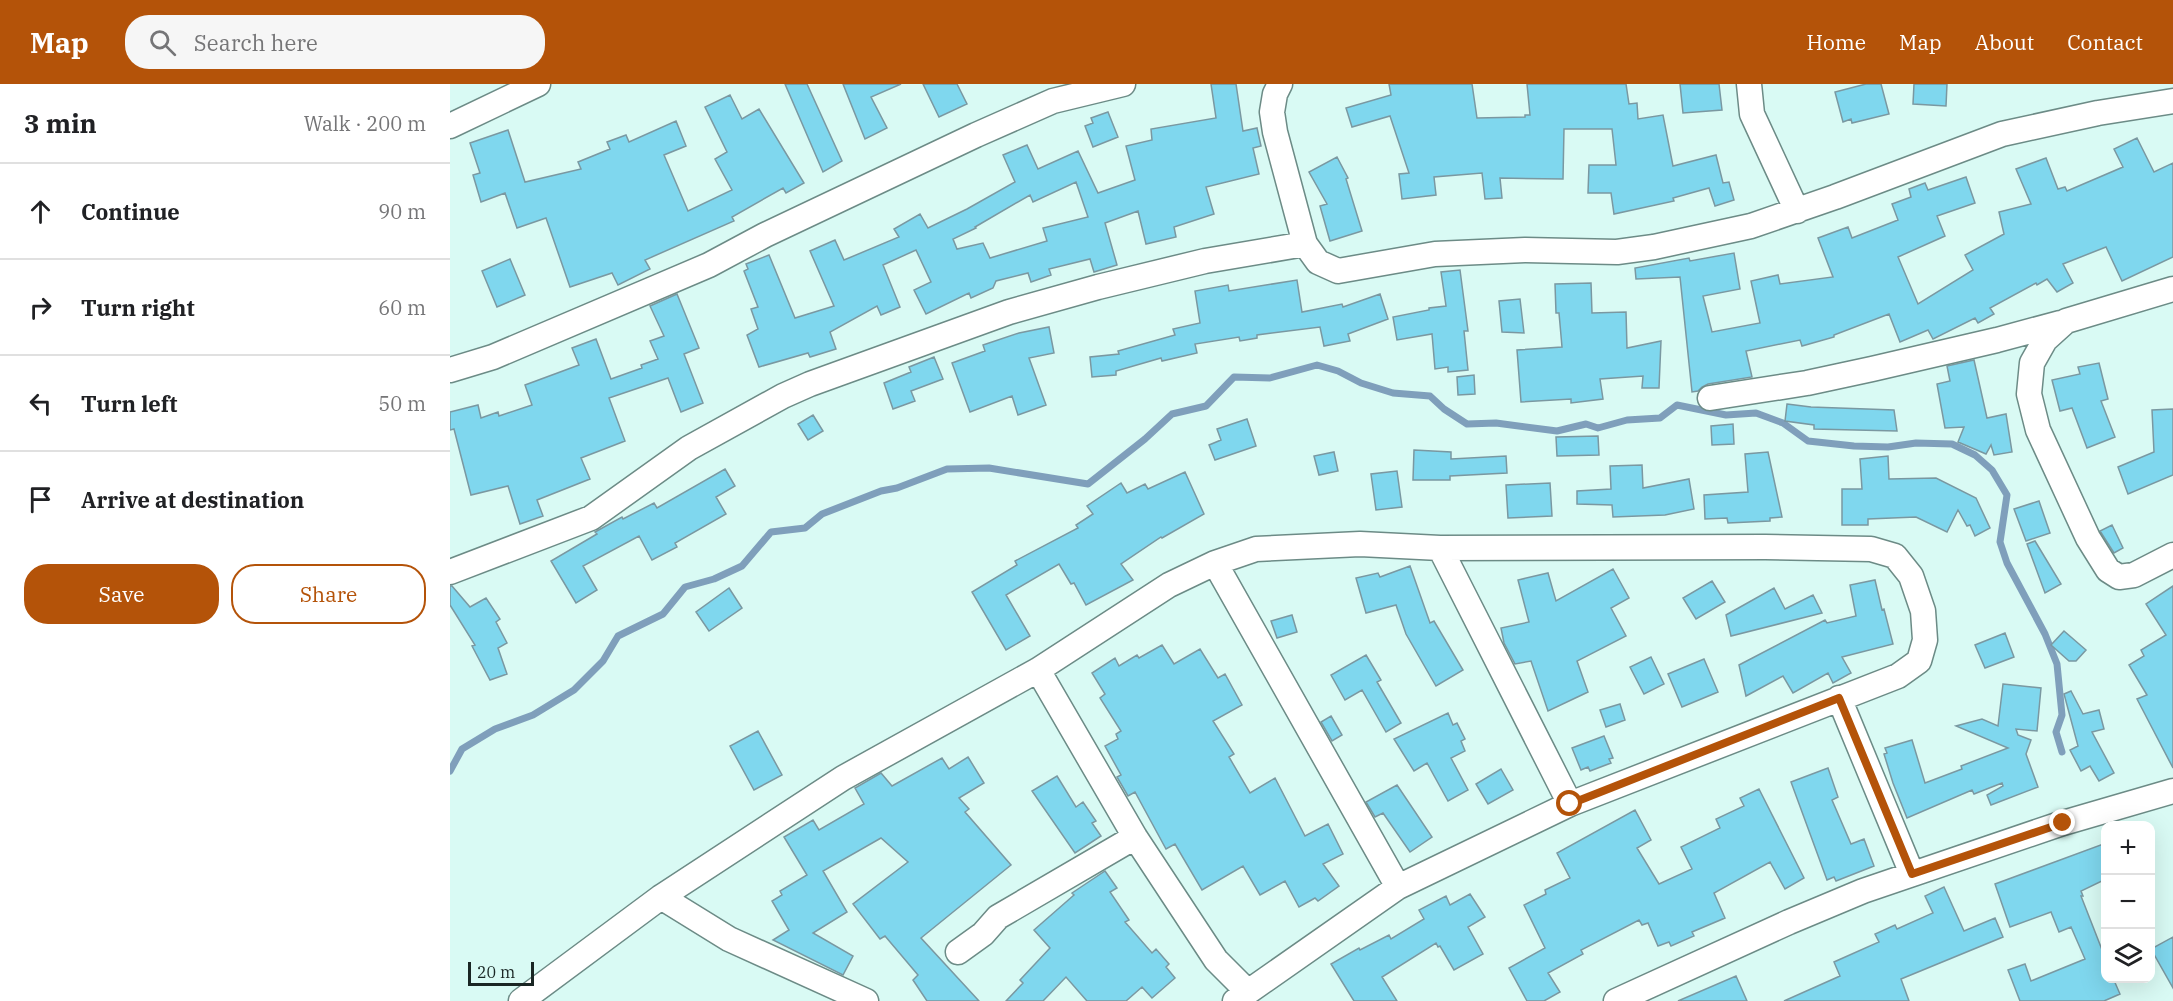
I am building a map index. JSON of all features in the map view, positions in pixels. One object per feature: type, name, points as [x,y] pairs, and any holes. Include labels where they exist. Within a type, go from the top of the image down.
[{"type":"street","points":[[450,126],[538,84]]},
{"type":"street","points":[[450,370],[493,357],[709,265],[786,225],[1053,101],[1123,84]]},
{"type":"street","points":[[1280,84],[1275,94],[1272,112],[1275,132],[1305,244],[1318,262],[1338,272],[1435,254],[1525,250],[1617,252],[1654,247],[1751,226],[2002,134],[2173,101]]},
{"type":"street","points":[[1749,84],[1752,114],[1797,211]]},
{"type":"street","points":[[450,572],[591,518],[689,448],[783,396],[810,384],[1010,312],[1098,287],[1204,261],[1305,244]]},
{"type":"street","points":[[1710,398],[1807,383],[1997,340],[2173,289]]},
{"type":"street","points":[[2066,321],[2045,340],[2032,363],[2029,394],[2038,430],[2093,546],[2108,570],[2119,577],[2134,575],[2173,555]]},
{"type":"street","points":[[521,1001],[661,897],[843,778],[1038,670],[1169,585],[1215,563],[1256,549],[1360,544],[1440,548],[1871,549],[1895,556],[1911,576],[1923,611],[1925,640],[1919,661],[1898,676],[1570,804],[1398,887],[1241,996],[1134,837],[1038,670]]},
{"type":"street","points":[[1440,548],[1570,804]]},
{"type":"street","points":[[1215,563],[1398,887]]},
{"type":"street","points":[[1839,698],[1912,874]]},
{"type":"street","points":[[1616,1001],[1800,917],[1863,891],[2063,823],[2173,790]]},
{"type":"street","points":[[958,952],[983,934],[998,917],[1134,837]]},
{"type":"street","points":[[661,897],[729,939],[866,1001]]},
{"type":"building","points":[[785,84],[807,84],[842,161],[823,172]]},
{"type":"building","points":[[843,84],[901,84],[871,97],[887,128],[865,139]]},
{"type":"building","points":[[923,84],[957,84],[967,104],[939,117]]},
{"type":"building","points":[[1211,84],[1236,84],[1243,131],[1257,128],[1261,146],[1253,148],[1259,174],[1206,187],[1214,214],[1174,227],[1176,237],[1146,244],[1138,211],[1105,223],[1117,265],[1094,272],[1090,259],[1049,269],[1051,275],[1031,282],[1028,273],[996,281],[993,288],[971,298],[969,293],[926,314],[914,290],[931,282],[916,250],[883,265],[900,307],[881,315],[877,306],[830,332],[836,349],[810,357],[808,353],[759,367],[747,335],[758,329],[751,309],[758,307],[744,271],[748,269],[746,264],[769,255],[795,318],[834,306],[810,251],[835,240],[844,260],[899,237],[894,229],[920,214],[928,228],[967,209],[1015,182],[1003,155],[1027,145],[1038,169],[1078,151],[1098,193],[1135,180],[1126,146],[1152,140],[1151,129],[1216,118]],"holes":[[[1076,182],[1088,217],[1043,228],[1047,241],[990,258],[983,243],[957,249],[953,239],[976,228],[1030,195],[1033,202]]]},
{"type":"building","points":[[1389,84],[1472,84],[1477,118],[1530,115],[1527,84],[1626,84],[1629,104],[1637,103],[1638,119],[1663,115],[1673,166],[1716,155],[1723,183],[1729,182],[1734,200],[1715,206],[1709,188],[1673,198],[1674,201],[1614,214],[1611,193],[1588,193],[1589,165],[1616,165],[1612,129],[1564,129],[1563,179],[1500,178],[1502,198],[1485,199],[1482,173],[1434,177],[1436,195],[1402,199],[1399,174],[1409,173],[1390,116],[1352,127],[1346,108],[1391,95]]},
{"type":"building","points":[[1680,84],[1719,84],[1722,110],[1683,113]]},
{"type":"building","points":[[1866,84],[1881,84],[1889,114],[1852,123],[1851,119],[1843,122],[1835,92]]},
{"type":"building","points":[[1914,84],[1947,84],[1946,106],[1913,104]]},
{"type":"building","points":[[730,95],[742,119],[759,109],[804,183],[786,193],[783,188],[732,217],[734,221],[645,260],[650,269],[618,285],[612,273],[570,287],[546,218],[517,228],[505,193],[481,202],[473,175],[480,173],[470,143],[508,130],[525,182],[581,169],[578,162],[610,149],[607,142],[626,135],[629,142],[676,121],[686,146],[664,155],[688,211],[732,190],[715,159],[727,152],[705,107]]},
{"type":"building","points":[[1108,112],[1118,137],[1093,147],[1085,126],[1093,123],[1091,118]]},
{"type":"building","points":[[2137,138],[2154,172],[2173,163],[2173,257],[2122,281],[2106,247],[2063,264],[2073,283],[2057,292],[2047,279],[2037,285],[2036,283],[1990,308],[1994,314],[1978,323],[1975,318],[1933,339],[1928,330],[1900,342],[1889,314],[1834,335],[1834,337],[1802,346],[1800,340],[1746,351],[1752,377],[1708,384],[1692,392],[1680,277],[1636,279],[1635,268],[1734,253],[1740,289],[1703,296],[1712,332],[1760,323],[1751,281],[1778,275],[1780,284],[1833,277],[1818,238],[1848,227],[1852,238],[1898,220],[1892,204],[1911,197],[1909,189],[1925,183],[1928,190],[1966,177],[1975,203],[1937,216],[1945,236],[1898,257],[1918,304],[1973,270],[1965,255],[2004,234],[1999,212],[2031,204],[2016,169],[2046,158],[2058,189],[2065,187],[2067,191],[2123,167],[2114,149]]},
{"type":"building","points":[[1337,157],[1348,178],[1346,179],[1362,231],[1330,241],[1320,206],[1327,204],[1309,172]]},
{"type":"building","points":[[510,259],[525,295],[497,307],[482,271]]},
{"type":"building","points":[[1460,270],[1468,331],[1464,331],[1468,370],[1448,372],[1448,367],[1435,369],[1432,334],[1397,340],[1393,317],[1446,306],[1441,272]]},
{"type":"building","points":[[1297,280],[1302,312],[1342,304],[1343,307],[1380,294],[1388,319],[1348,334],[1350,341],[1324,346],[1320,327],[1257,335],[1257,338],[1240,341],[1239,337],[1195,344],[1197,353],[1162,361],[1161,358],[1116,371],[1116,375],[1092,377],[1090,357],[1119,354],[1118,351],[1175,335],[1173,329],[1200,323],[1195,291],[1228,285],[1229,291]]},
{"type":"building","points":[[1591,283],[1592,313],[1626,312],[1627,348],[1661,341],[1659,388],[1642,388],[1643,376],[1600,379],[1603,399],[1571,403],[1571,399],[1521,402],[1517,350],[1562,347],[1559,313],[1556,313],[1555,284]]},
{"type":"building","points":[[677,294],[699,348],[684,354],[703,403],[681,412],[668,378],[609,398],[625,441],[581,458],[590,479],[537,500],[543,516],[520,524],[508,486],[471,495],[454,429],[450,430],[450,412],[478,405],[481,418],[498,412],[499,416],[532,405],[525,385],[579,365],[572,348],[596,339],[611,379],[642,368],[641,365],[658,359],[650,341],[664,336],[650,306]]},
{"type":"building","points":[[1520,299],[1524,333],[1502,332],[1499,301]]},
{"type":"building","points":[[1049,327],[1054,353],[1029,358],[1046,405],[1018,415],[1012,396],[970,412],[952,363],[985,351],[983,345],[1019,333]]},
{"type":"building","points":[[934,357],[943,379],[911,391],[915,401],[893,409],[884,383],[911,372],[909,367]]},
{"type":"building","points":[[1974,360],[1987,418],[2006,414],[2012,452],[1994,455],[1991,445],[1986,454],[1958,442],[1964,427],[1945,428],[1937,384],[1950,381],[1947,366]]},
{"type":"building","points":[[2099,363],[2108,399],[2101,401],[2115,437],[2087,448],[2072,408],[2060,411],[2052,380],[2080,374],[2078,367]]},
{"type":"building","points":[[1474,375],[1475,394],[1458,395],[1457,377]]},
{"type":"building","points":[[1787,404],[1894,410],[1897,431],[1814,429],[1814,425],[1785,421]]},
{"type":"building","points":[[2173,409],[2173,475],[2128,494],[2118,467],[2154,452],[2152,410]]},
{"type":"building","points":[[813,415],[823,431],[808,440],[798,424]]},
{"type":"building","points":[[1247,419],[1256,446],[1215,460],[1209,445],[1221,440],[1217,429]]},
{"type":"building","points":[[1733,424],[1734,444],[1712,445],[1711,426]]},
{"type":"building","points":[[1598,436],[1599,455],[1557,456],[1556,437]]},
{"type":"building","points":[[1414,450],[1451,452],[1451,459],[1506,456],[1507,473],[1450,476],[1450,480],[1413,480]]},
{"type":"building","points":[[1334,452],[1338,471],[1319,475],[1314,456]]},
{"type":"building","points":[[1768,452],[1782,517],[1770,518],[1770,521],[1728,523],[1727,518],[1705,519],[1704,495],[1748,492],[1745,454]]},
{"type":"building","points":[[1888,456],[1889,479],[1936,478],[1976,498],[1990,528],[1975,536],[1970,525],[1967,526],[1958,510],[1947,532],[1916,517],[1868,519],[1868,525],[1842,525],[1842,489],[1862,489],[1860,459]]},
{"type":"building","points":[[1642,465],[1643,488],[1689,479],[1694,509],[1665,515],[1613,517],[1612,505],[1577,504],[1577,491],[1611,489],[1610,466]]},
{"type":"building","points":[[725,469],[735,486],[716,497],[726,514],[675,543],[677,547],[652,560],[639,536],[583,566],[597,590],[576,603],[551,561],[622,517],[623,519],[654,503],[657,508]]},
{"type":"building","points":[[1397,471],[1402,507],[1376,510],[1371,474]]},
{"type":"building","points":[[1185,472],[1204,514],[1161,537],[1121,564],[1133,580],[1086,605],[1074,583],[1071,584],[1059,564],[1006,595],[1030,636],[1006,650],[972,592],[1017,565],[1015,561],[1078,528],[1076,525],[1093,514],[1087,506],[1121,483],[1127,493],[1145,484],[1148,489]]},
{"type":"building","points":[[1550,483],[1552,516],[1508,518],[1506,485]]},
{"type":"building","points":[[2039,501],[2050,533],[2026,541],[2014,509]]},
{"type":"building","points":[[2112,525],[2123,548],[2114,553],[2100,531]]},
{"type":"building","points":[[2035,541],[2061,584],[2045,593],[2027,544]]},
{"type":"building","points":[[1410,566],[1430,623],[1434,621],[1463,670],[1436,686],[1406,634],[1396,605],[1366,613],[1356,578],[1378,573],[1380,577]]},
{"type":"building","points":[[1613,569],[1629,598],[1611,608],[1626,636],[1577,661],[1588,692],[1548,711],[1531,661],[1515,664],[1504,643],[1501,628],[1529,622],[1518,580],[1548,573],[1556,601]]},
{"type":"building","points":[[1875,580],[1893,644],[1842,657],[1851,673],[1833,683],[1828,673],[1793,693],[1783,676],[1746,696],[1739,665],[1825,620],[1827,623],[1856,616],[1850,585]]},
{"type":"building","points":[[1712,581],[1725,602],[1696,619],[1683,598]]},
{"type":"building","points":[[450,586],[470,607],[486,598],[500,619],[496,622],[507,643],[498,648],[507,674],[490,680],[472,646],[475,645],[450,605]]},
{"type":"building","points":[[2173,586],[2173,768],[2137,699],[2147,695],[2129,665],[2144,656],[2141,650],[2166,635],[2146,604]]},
{"type":"building","points":[[729,588],[742,608],[709,631],[696,612]]},
{"type":"building","points":[[1774,588],[1785,609],[1813,595],[1822,613],[1731,636],[1726,615]]},
{"type":"building","points":[[1292,615],[1297,632],[1277,638],[1271,621]]},
{"type":"building","points":[[2064,631],[2086,650],[2076,661],[2069,661],[2051,645]]},
{"type":"building","points":[[2005,633],[2014,657],[1985,668],[1975,645]]},
{"type":"building","points":[[1162,645],[1174,664],[1200,649],[1218,678],[1225,674],[1242,705],[1213,721],[1234,754],[1229,757],[1250,793],[1275,778],[1305,836],[1328,824],[1343,854],[1323,864],[1339,886],[1318,901],[1315,898],[1299,907],[1285,881],[1260,895],[1243,866],[1202,890],[1175,844],[1166,849],[1135,792],[1128,796],[1117,777],[1121,775],[1105,746],[1118,739],[1116,734],[1121,731],[1100,698],[1105,694],[1092,673],[1115,658],[1119,666],[1137,655],[1139,658]]},
{"type":"building","points":[[1366,655],[1381,680],[1377,682],[1401,723],[1386,732],[1362,690],[1345,700],[1331,675]]},
{"type":"building","points":[[1651,657],[1664,684],[1644,694],[1630,667]]},
{"type":"building","points":[[1704,659],[1718,692],[1682,707],[1668,674]]},
{"type":"building","points":[[2003,684],[2041,688],[2037,731],[2016,729],[2018,735],[2031,740],[2026,754],[2038,787],[1991,805],[1987,795],[2003,786],[2002,783],[1974,794],[1972,790],[1907,818],[1893,783],[1884,754],[1887,753],[1885,748],[1912,740],[1925,783],[2008,748],[1956,726],[1982,719],[1998,726]]},
{"type":"building","points":[[2071,691],[2083,714],[2099,710],[2104,729],[2092,732],[2114,773],[2099,781],[2090,766],[2081,771],[2070,750],[2078,746],[2064,694]]},
{"type":"building","points":[[1620,704],[1625,720],[1606,727],[1600,710]]},
{"type":"building","points":[[1448,713],[1453,725],[1457,723],[1465,739],[1461,741],[1465,751],[1451,758],[1468,790],[1448,801],[1427,763],[1414,771],[1394,739]]},
{"type":"building","points":[[1331,716],[1342,735],[1332,741],[1321,722]]},
{"type":"building","points":[[758,731],[782,775],[754,790],[730,746]]},
{"type":"building","points":[[1604,736],[1613,758],[1609,759],[1611,763],[1590,771],[1588,767],[1581,770],[1572,748]]},
{"type":"building","points":[[968,757],[984,783],[959,798],[969,809],[965,812],[1011,865],[921,938],[979,1001],[927,1001],[913,980],[918,975],[885,936],[880,939],[853,904],[908,862],[881,838],[823,871],[847,912],[813,933],[853,956],[843,975],[773,940],[789,930],[772,901],[782,895],[780,891],[807,875],[784,837],[813,820],[819,830],[864,804],[855,788],[881,773],[892,786],[942,758],[949,769]]},
{"type":"building","points":[[1828,768],[1838,797],[1832,800],[1851,844],[1864,839],[1874,866],[1836,881],[1834,877],[1827,880],[1791,782]]},
{"type":"building","points":[[1501,769],[1513,790],[1488,804],[1476,784]]},
{"type":"building","points":[[1057,776],[1076,807],[1083,802],[1096,821],[1092,823],[1101,836],[1075,853],[1032,791]]},
{"type":"building","points":[[1397,785],[1432,837],[1410,852],[1383,813],[1375,817],[1366,802]]},
{"type":"building","points":[[1759,789],[1804,878],[1785,889],[1770,862],[1714,893],[1725,918],[1692,932],[1694,936],[1671,946],[1669,942],[1658,946],[1648,923],[1642,925],[1639,920],[1581,950],[1583,954],[1548,973],[1560,992],[1544,1001],[1527,1001],[1509,968],[1545,948],[1524,905],[1546,894],[1545,890],[1570,878],[1557,853],[1635,810],[1651,840],[1637,848],[1659,884],[1692,869],[1681,847],[1720,828],[1716,819],[1744,806],[1740,798]]},
{"type":"building","points":[[2101,845],[2101,881],[2081,891],[2083,896],[2081,896],[2101,947],[2101,983],[2115,983],[2120,994],[2104,1001],[2020,1001],[2008,970],[2025,964],[2031,981],[2085,959],[2071,927],[2059,932],[2051,912],[2010,927],[1995,884]]},
{"type":"building","points":[[1105,871],[1117,888],[1110,892],[1129,920],[1125,922],[1152,953],[1156,949],[1169,964],[1166,967],[1175,978],[1152,998],[1142,987],[1126,1001],[1087,1001],[1066,977],[1043,1001],[1006,1001],[1023,983],[1020,980],[1050,948],[1034,930],[1074,895],[1072,893]]},
{"type":"building","points":[[1944,887],[1964,931],[1995,918],[2003,937],[1901,979],[1909,1001],[1784,1001],[1840,976],[1834,962],[1879,942],[1875,934],[1895,925],[1897,929],[1933,913],[1925,896]]},
{"type":"building","points":[[1470,894],[1485,917],[1468,927],[1483,954],[1454,970],[1436,943],[1382,977],[1397,1001],[1354,1001],[1331,964],[1389,935],[1391,939],[1424,919],[1419,910],[1446,896],[1450,905]]},
{"type":"building","points":[[2173,937],[2173,988],[2155,956],[2155,947]]},
{"type":"building","points":[[1736,976],[1747,1001],[1678,1001]]},
{"type":"waterway","points":[[450,771],[462,749],[495,729],[533,715],[574,690],[603,661],[618,636],[663,614],[685,587],[714,579],[742,566],[771,532],[805,528],[822,514],[947,469],[989,468],[1088,484],[1145,439],[1172,414],[1206,406],[1234,377],[1270,378],[1317,365],[1393,393],[1430,396],[1444,409],[1467,424],[1496,423],[1557,431],[1586,424],[1598,428],[1627,420],[1660,418],[1677,405],[1726,415],[1756,413],[1783,423],[1808,441],[1888,447],[1916,443],[1952,444],[1975,455],[1992,470],[2007,495],[2000,542],[2007,563],[2045,634],[2057,664],[2062,715],[2056,732],[2062,752]]},
{"type":"route","points":[[1570,804],[1839,698],[1912,874],[2063,823]]}]
